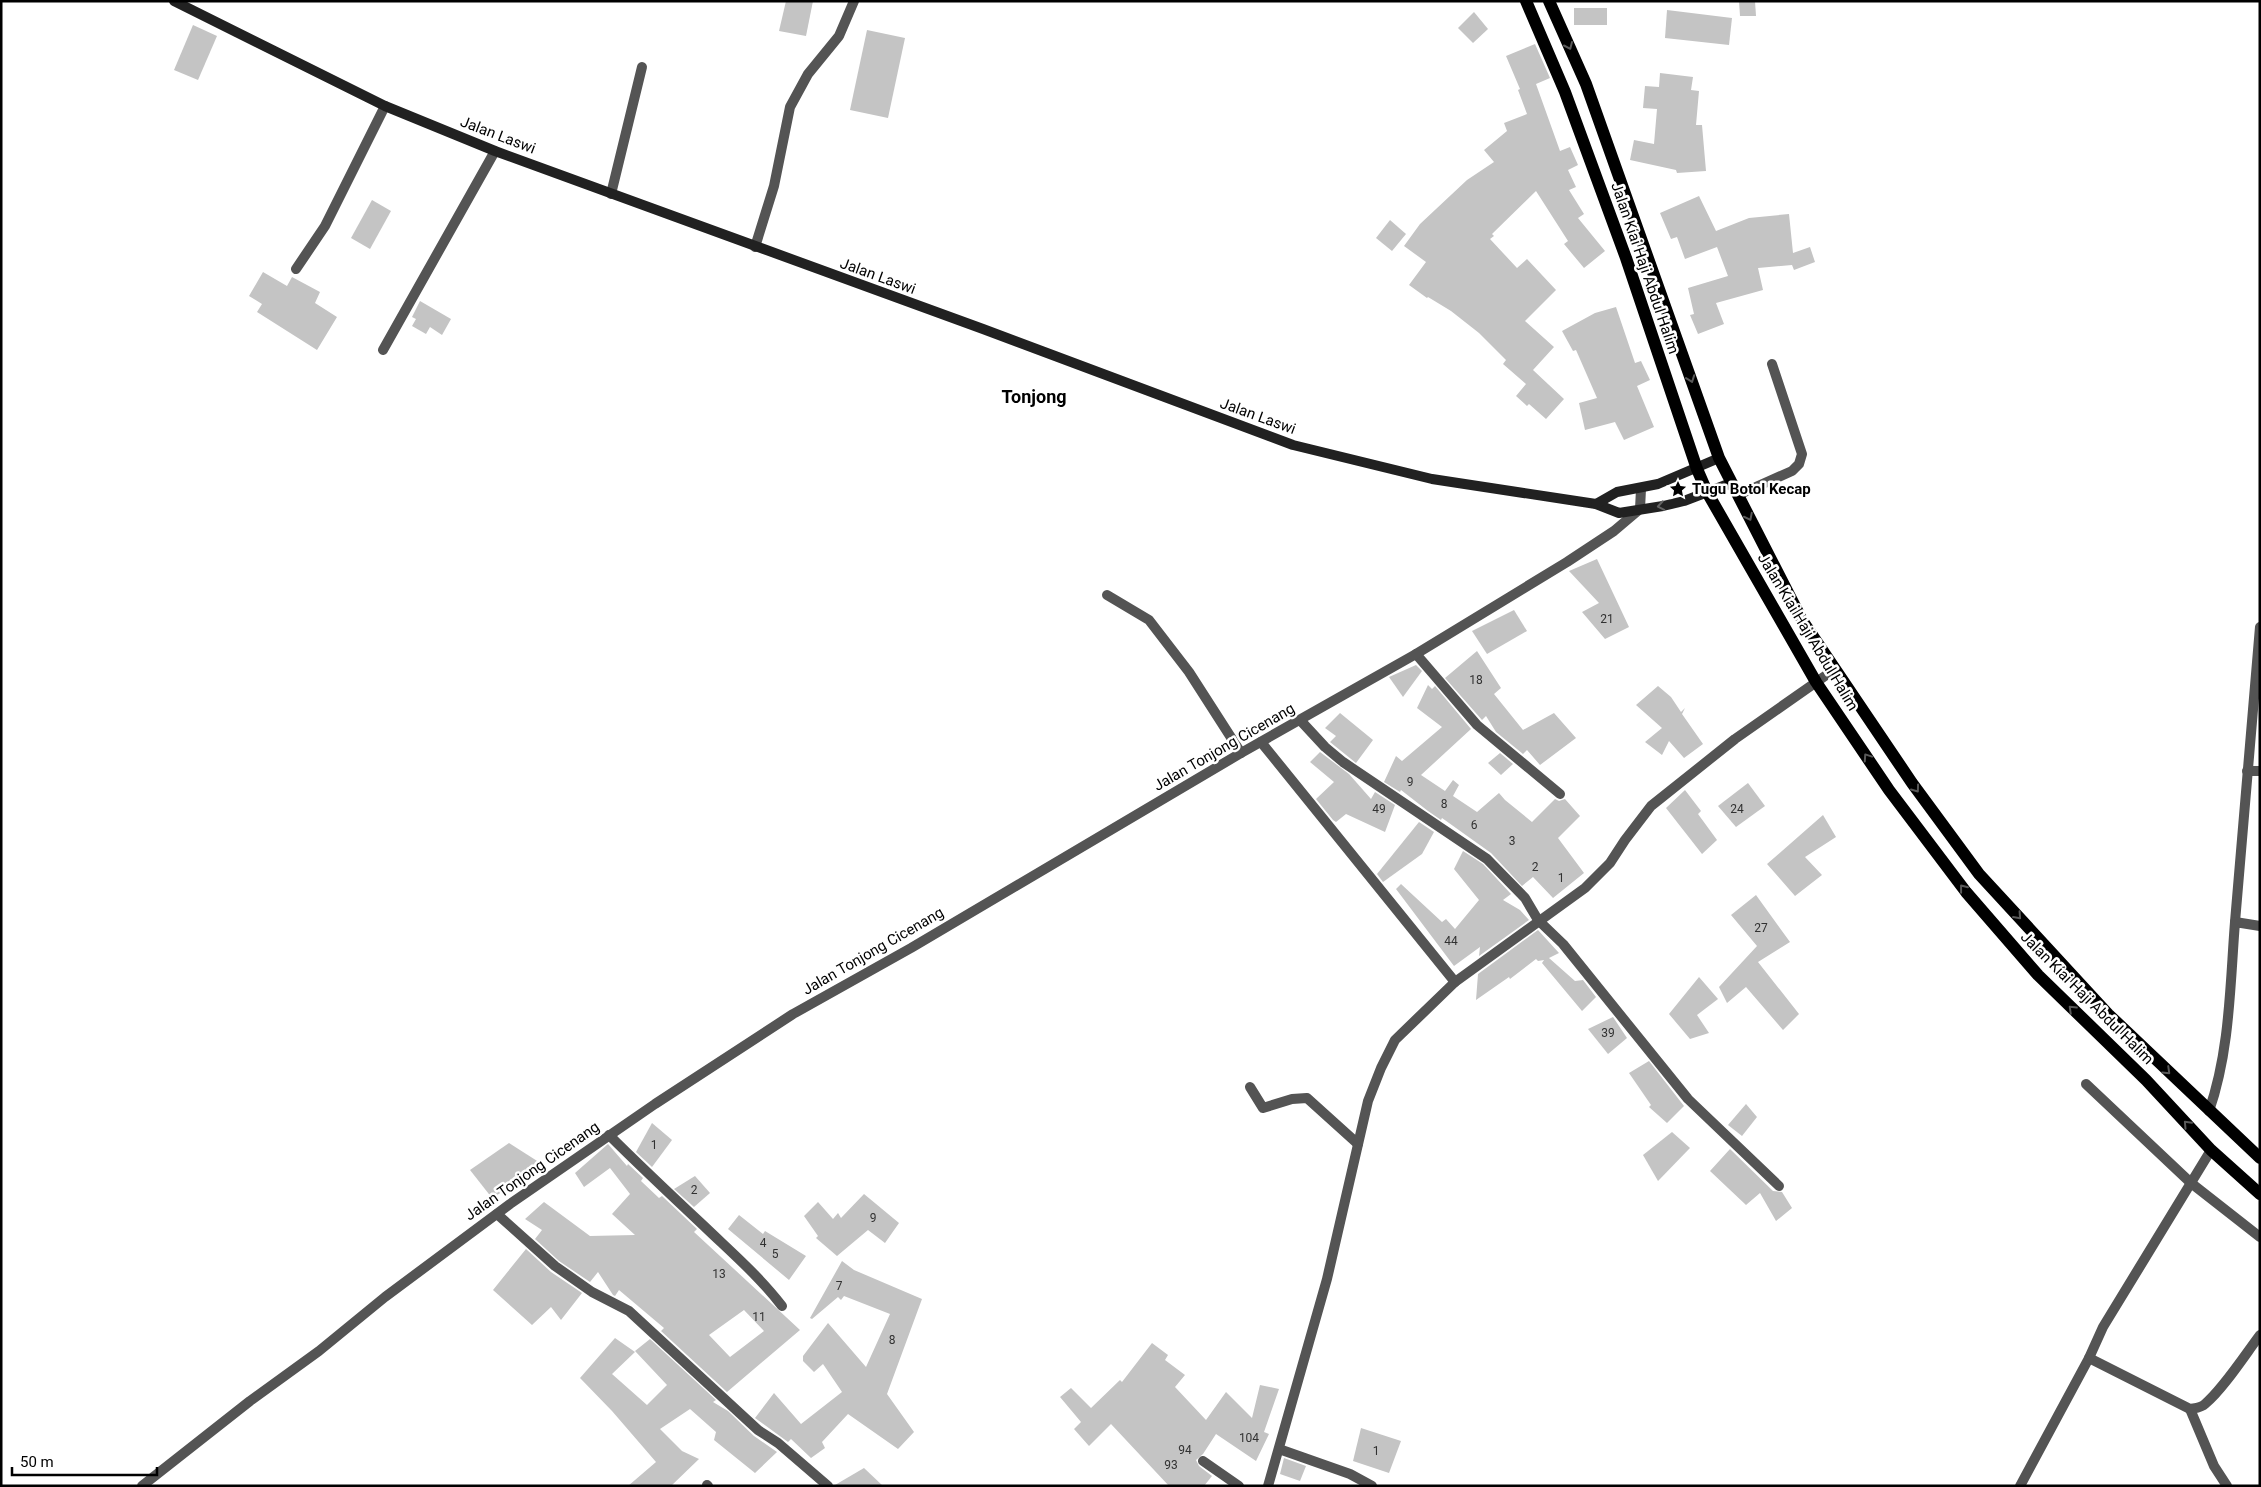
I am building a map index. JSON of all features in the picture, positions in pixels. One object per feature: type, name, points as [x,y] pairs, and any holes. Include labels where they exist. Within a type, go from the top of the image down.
[{"type":"main road","name":"Jalan Laswi","points":[[174,1],[385,106],[495,151],[983,329],[1293,445],[1432,479],[1596,504],[1619,513],[1684,501],[1731,483]]},
{"type":"main road","name":"Jalan Kiai Haji Abdul Halim","points":[[1526,1],[1566,92],[1626,258],[1697,469],[1707,492],[1816,682],[1889,790],[1966,892],[2038,975],[2146,1080],[2211,1150],[2260,1194]]},
{"type":"main road","name":"Jalan Kiai Haji Abdul Halim","points":[[1550,1],[1586,84],[1719,458],[1802,620],[1912,783],[1979,874],[2108,1014],[2208,1111],[2260,1158]]},
{"type":"main road","points":[[1596,504],[1617,492],[1641,489],[1658,484],[1719,458]]},
{"type":"street","points":[[755,247],[774,186],[790,107],[808,74],[839,36],[854,1]]},
{"type":"street","points":[[611,194],[642,67]]},
{"type":"street","points":[[296,269],[326,226],[385,106]]},
{"type":"street","points":[[383,350],[495,151]]},
{"type":"street","points":[[1738,495],[1792,471],[1799,464],[1802,454],[1772,364]]},
{"type":"street","points":[[1640,509],[1641,489]]},
{"type":"street","name":"Jalan Tonjong Cicenang","points":[[142,1486],[250,1401],[319,1351],[385,1297],[497,1214],[609,1135],[793,1014],[911,948],[1241,753],[1416,654],[1567,562],[1614,531],[1640,509]]},
{"type":"street","points":[[1107,595],[1149,620],[1189,672],[1241,753]]},
{"type":"street","points":[[2208,1111],[2219,1080],[2227,1023],[2260,627]]},
{"type":"street","points":[[1416,654],[1477,725],[1560,794]]},
{"type":"street","points":[[1268,1486],[1328,1279],[1368,1101],[1381,1068],[1396,1040],[1455,982],[1538,920],[1585,888],[1610,863],[1624,840],[1651,806],[1735,739],[1835,669]]},
{"type":"street","points":[[1300,720],[1325,747],[1343,762],[1487,860],[1525,898],[1538,920],[1563,944],[1688,1099],[1779,1186]]},
{"type":"street","points":[[1261,742],[1455,982]]},
{"type":"street","points":[[2247,771],[2260,771]]},
{"type":"street","points":[[2235,922],[2260,926]]},
{"type":"street","points":[[2086,1084],[2191,1184],[2260,1237]]},
{"type":"street","points":[[1250,1087],[1263,1108],[1292,1099],[1307,1098],[1358,1144]]},
{"type":"street","points":[[609,1135],[745,1263],[763,1281],[782,1306]]},
{"type":"street","points":[[2020,1486],[2089,1358],[2103,1327],[2211,1150]]},
{"type":"street","points":[[497,1214],[554,1266],[592,1292],[629,1311],[758,1430],[778,1443],[828,1486]]},
{"type":"street","points":[[2190,1409],[2205,1404],[2232,1373],[2260,1335]]},
{"type":"street","points":[[2089,1358],[2190,1409],[2214,1466],[2227,1486]]},
{"type":"street","points":[[1279,1449],[1350,1474],[1372,1486]]},
{"type":"street","points":[[1203,1460],[1239,1486]]},
{"type":"building","points":[[786,1],[813,1],[806,36],[779,31]]},
{"type":"building","points":[[1739,1],[1755,1],[1756,16],[1740,16]]},
{"type":"building","points":[[1574,8],[1607,8],[1607,25],[1574,25]]},
{"type":"building","points":[[1667,10],[1732,18],[1729,45],[1665,38]]},
{"type":"building","points":[[1474,12],[1488,29],[1473,43],[1458,28]]},
{"type":"building","points":[[193,25],[217,36],[198,80],[174,70]]},
{"type":"building","points":[[867,30],[905,38],[888,118],[850,110]]},
{"type":"building","points":[[1535,44],[1550,78],[1536,84],[1560,151],[1570,147],[1578,165],[1568,170],[1576,187],[1569,190],[1584,214],[1578,218],[1605,251],[1584,268],[1564,244],[1568,241],[1536,191],[1492,234],[1494,236],[1490,239],[1517,268],[1527,259],[1556,290],[1525,321],[1554,347],[1533,370],[1564,399],[1546,419],[1529,404],[1527,406],[1516,396],[1526,384],[1503,364],[1506,360],[1479,333],[1451,311],[1427,298],[1409,285],[1426,262],[1404,246],[1420,224],[1467,180],[1494,162],[1484,150],[1507,131],[1504,123],[1527,114],[1518,90],[1520,89],[1506,56]]},
{"type":"building","points":[[1660,73],[1693,77],[1691,90],[1699,91],[1696,125],[1702,125],[1706,171],[1677,173],[1676,170],[1630,160],[1634,140],[1654,144],[1657,109],[1643,108],[1645,86],[1659,87]]},
{"type":"building","points":[[1699,196],[1716,231],[1749,218],[1789,214],[1793,253],[1810,247],[1815,262],[1794,270],[1792,265],[1758,268],[1763,290],[1716,303],[1724,324],[1698,334],[1690,315],[1694,314],[1688,288],[1728,276],[1717,247],[1685,259],[1677,237],[1671,239],[1660,213]]},
{"type":"building","points":[[372,200],[391,211],[370,249],[351,238]]},
{"type":"building","points":[[1390,220],[1406,234],[1392,251],[1376,238]]},
{"type":"building","points":[[263,272],[287,286],[292,277],[320,292],[315,303],[337,317],[317,350],[257,312],[262,304],[249,296]]},
{"type":"building","points":[[420,301],[451,319],[442,335],[430,327],[426,334],[412,326],[416,319],[412,317]]},
{"type":"building","points":[[1616,307],[1635,363],[1641,361],[1650,380],[1637,386],[1654,427],[1624,440],[1615,422],[1585,430],[1579,403],[1597,398],[1576,350],[1573,351],[1562,331],[1595,313]]},
{"type":"building","points":[[1597,559],[1629,627],[1605,639],[1582,612],[1599,603],[1569,571]]},
{"type":"building","points":[[1514,610],[1527,631],[1487,654],[1472,631]]},
{"type":"building","points":[[1477,651],[1501,688],[1494,694],[1523,730],[1554,713],[1576,738],[1540,765],[1527,750],[1523,754],[1496,732],[1486,716],[1482,720],[1445,678]]},
{"type":"building","points":[[1416,665],[1422,671],[1403,697],[1389,677]]},
{"type":"building","points":[[1428,685],[1432,689],[1435,686],[1471,729],[1421,775],[1445,791],[1453,780],[1459,785],[1453,796],[1477,812],[1499,793],[1532,822],[1555,799],[1559,801],[1565,799],[1580,816],[1558,838],[1584,873],[1553,898],[1533,877],[1522,886],[1491,853],[1442,818],[1441,820],[1428,811],[1401,790],[1400,792],[1384,782],[1396,756],[1402,761],[1442,727],[1417,708]]},
{"type":"building","points":[[1658,686],[1671,697],[1681,712],[1685,708],[1682,714],[1703,744],[1684,758],[1669,741],[1662,755],[1645,742],[1662,728],[1636,705]]},
{"type":"building","points":[[1340,713],[1373,740],[1356,763],[1330,742],[1336,736],[1325,728]]},
{"type":"building","points":[[1320,752],[1349,774],[1371,799],[1375,792],[1395,805],[1385,832],[1346,814],[1336,822],[1333,820],[1316,799],[1334,782],[1310,762]]},
{"type":"building","points":[[1500,753],[1513,764],[1501,775],[1488,763]]},
{"type":"building","points":[[1748,783],[1765,806],[1736,827],[1718,806]]},
{"type":"building","points":[[1685,790],[1701,811],[1698,814],[1717,840],[1702,854],[1666,808]]},
{"type":"building","points":[[1823,815],[1836,837],[1805,857],[1822,875],[1795,896],[1767,864]]},
{"type":"building","points":[[1419,822],[1434,832],[1422,854],[1383,882],[1377,874]]},
{"type":"building","points":[[1463,851],[1483,864],[1511,894],[1503,900],[1520,910],[1529,920],[1479,956],[1480,947],[1454,966],[1396,889],[1401,884],[1442,922],[1446,919],[1455,929],[1479,900],[1454,869]]},
{"type":"building","points":[[1756,895],[1790,942],[1758,962],[1799,1014],[1783,1030],[1746,987],[1727,1003],[1719,987],[1757,946],[1731,915]]},
{"type":"building","points":[[1538,930],[1559,953],[1549,958],[1575,981],[1583,980],[1596,997],[1582,1011],[1542,963],[1544,960],[1538,961],[1536,959],[1510,979],[1509,977],[1476,1000],[1478,974]]},
{"type":"building","points":[[1699,977],[1718,999],[1697,1015],[1709,1033],[1690,1039],[1669,1014]]},
{"type":"building","points":[[1613,1017],[1627,1038],[1608,1054],[1588,1029]]},
{"type":"building","points":[[1649,1061],[1684,1106],[1667,1123],[1649,1107],[1651,1105],[1629,1073]]},
{"type":"building","points":[[1746,1104],[1757,1117],[1742,1136],[1728,1125]]},
{"type":"building","points":[[652,1123],[672,1140],[652,1167],[636,1152]]},
{"type":"building","points":[[1672,1132],[1690,1148],[1658,1181],[1643,1155]]},
{"type":"building","points":[[509,1143],[545,1166],[492,1198],[470,1170]]},
{"type":"building","points":[[608,1144],[627,1166],[628,1164],[643,1178],[641,1181],[659,1198],[662,1196],[697,1229],[694,1232],[800,1330],[727,1392],[661,1331],[664,1328],[619,1290],[615,1296],[613,1295],[598,1272],[590,1282],[559,1261],[535,1239],[542,1230],[525,1219],[544,1202],[590,1236],[635,1235],[612,1214],[630,1194],[610,1168],[584,1187],[575,1173]],"holes":[[[744,1310],[764,1331],[730,1357],[709,1335]]]},
{"type":"building","points":[[1730,1149],[1773,1191],[1782,1192],[1792,1208],[1776,1221],[1760,1193],[1746,1205],[1710,1171]]},
{"type":"building","points":[[695,1176],[710,1193],[694,1207],[674,1189]]},
{"type":"building","points":[[864,1194],[899,1223],[885,1243],[868,1230],[837,1256],[816,1238],[818,1236],[804,1216],[818,1202],[833,1219],[838,1213],[841,1218]]},
{"type":"building","points":[[739,1215],[763,1234],[765,1231],[806,1256],[789,1280],[728,1229]]},
{"type":"building","points":[[526,1249],[551,1272],[582,1293],[561,1320],[551,1307],[532,1325],[493,1290]]},
{"type":"building","points":[[842,1261],[854,1270],[922,1299],[887,1394],[914,1432],[898,1449],[848,1414],[822,1442],[825,1448],[811,1458],[791,1439],[788,1442],[755,1418],[774,1393],[801,1424],[842,1392],[823,1364],[814,1372],[803,1361],[803,1356],[828,1323],[866,1367],[890,1314],[844,1296],[841,1300],[838,1297],[812,1319],[810,1318]]},
{"type":"building","points":[[615,1338],[635,1352],[612,1374],[647,1405],[667,1385],[635,1351],[650,1339],[716,1400],[713,1402],[728,1411],[754,1436],[777,1452],[755,1473],[714,1440],[716,1432],[690,1409],[660,1429],[682,1451],[699,1459],[671,1486],[628,1486],[656,1462],[612,1411],[580,1378]]},
{"type":"building","points":[[1152,1343],[1168,1355],[1165,1360],[1185,1375],[1175,1387],[1206,1420],[1226,1392],[1252,1418],[1260,1385],[1279,1389],[1264,1432],[1269,1434],[1256,1461],[1216,1434],[1203,1454],[1196,1460],[1199,1466],[1212,1476],[1204,1486],[1169,1486],[1111,1424],[1089,1446],[1074,1429],[1081,1422],[1060,1397],[1071,1388],[1091,1408],[1120,1380],[1122,1382]]},
{"type":"building","points":[[1361,1428],[1401,1441],[1389,1473],[1353,1461]]},
{"type":"building","points":[[1284,1458],[1306,1466],[1300,1481],[1280,1474]]},
{"type":"building","points":[[864,1468],[883,1486],[835,1486],[835,1485]]},
{"type":"place","name":"Tugu Botol Kecap","points":[[1678,489]]},
{"type":"district","name":"Tonjong","points":[[1034,396]]}]
